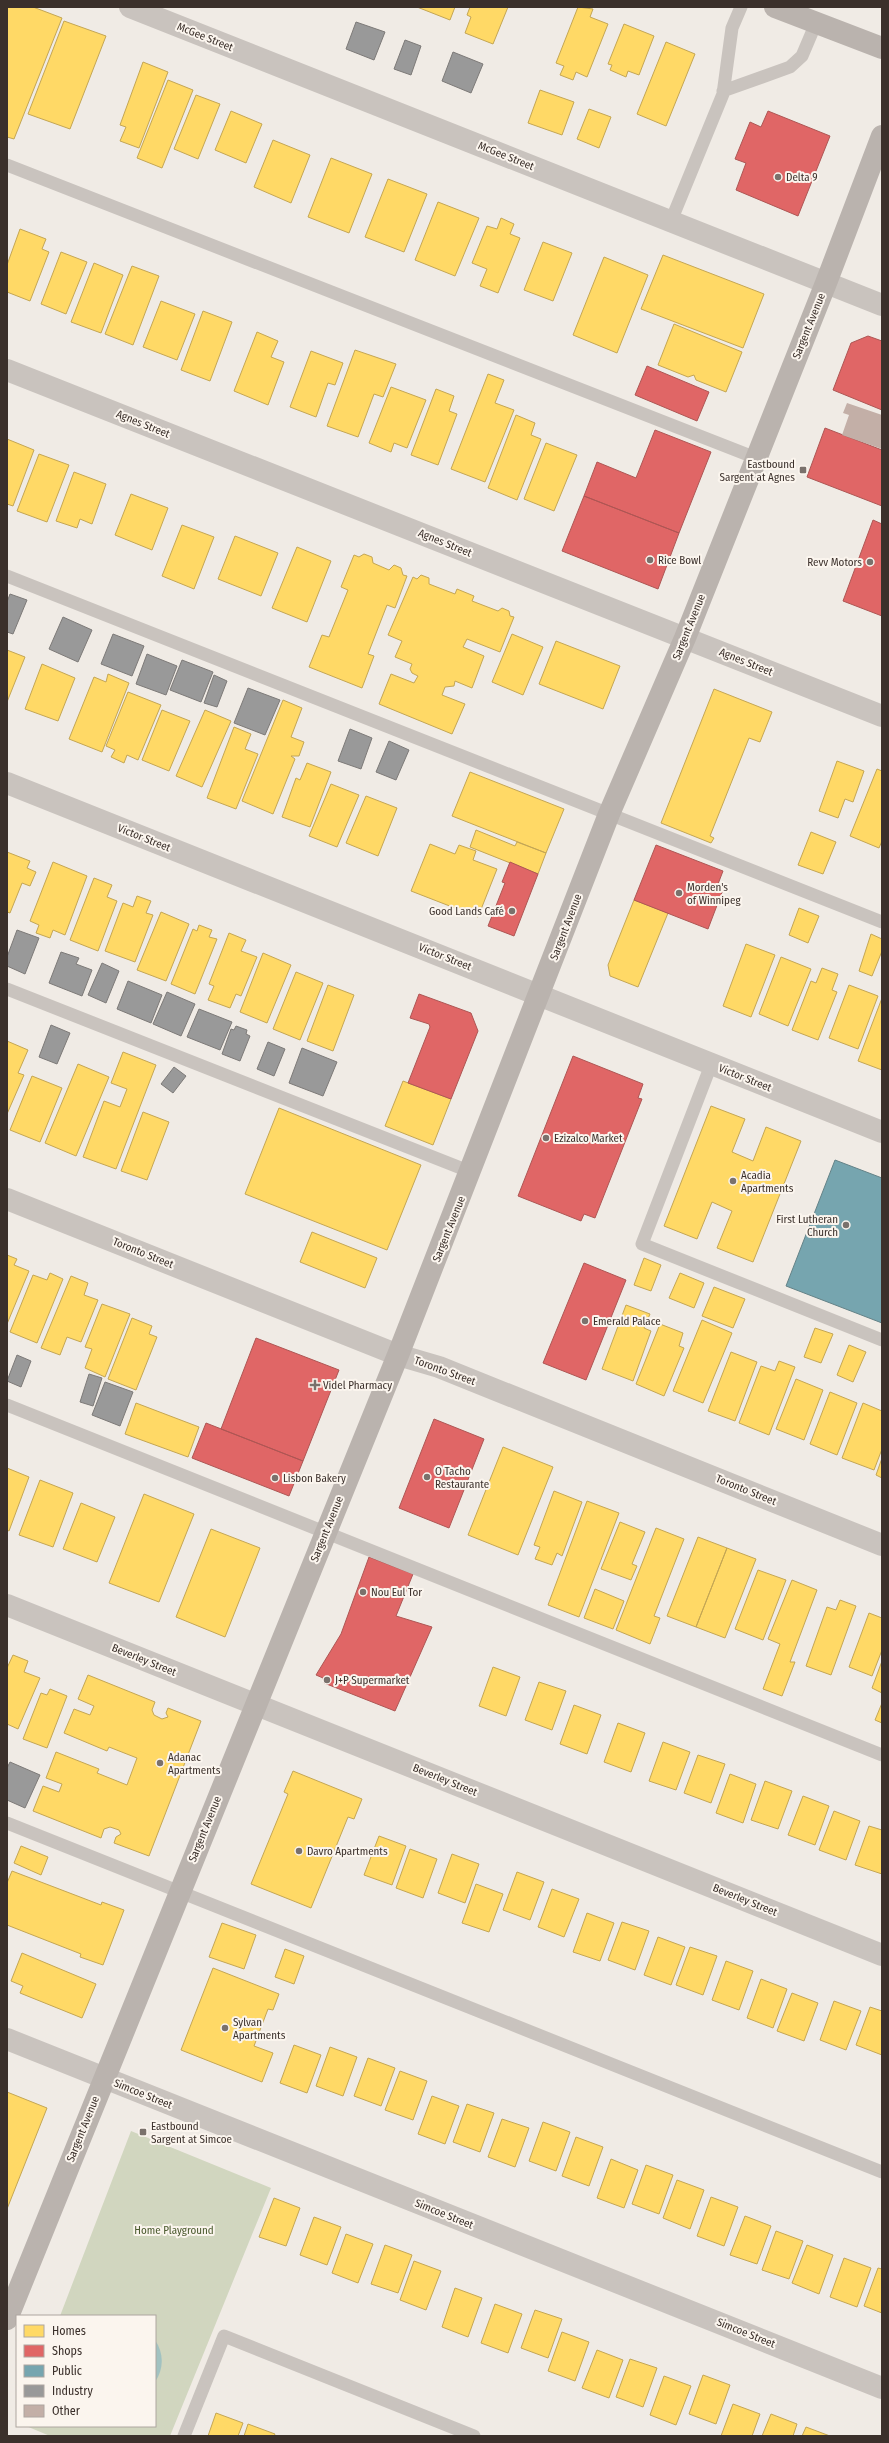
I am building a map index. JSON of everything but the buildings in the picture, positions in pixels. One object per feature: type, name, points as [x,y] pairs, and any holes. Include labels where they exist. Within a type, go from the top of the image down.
[{"type":"main road","points":[[775,7],[882,48]]},
{"type":"main road","name":"Sargent Avenue","points":[[7,2318],[398,1355],[471,1172],[609,814],[685,638],[826,283],[882,136]]},
{"type":"street","name":"McGee Street","points":[[130,7],[882,305]]},
{"type":"street","name":"Agnes Street","points":[[7,370],[882,716]]},
{"type":"street","name":"Victor Street","points":[[7,783],[882,1132]]},
{"type":"street","name":"Toronto Street","points":[[7,1199],[398,1355],[439,1367],[882,1545]]},
{"type":"street","name":"Beverley Street","points":[[7,1605],[882,1955]]},
{"type":"street","name":"Simcoe Street","points":[[7,2039],[882,2388]]},
{"type":"lane","points":[[671,221],[723,92],[732,28],[741,7]]},
{"type":"lane","points":[[723,92],[790,67],[802,56],[816,23]]},
{"type":"lane","points":[[7,165],[756,458]]},
{"type":"lane","points":[[7,576],[882,922]]},
{"type":"lane","points":[[7,989],[471,1172]]},
{"type":"lane","points":[[711,1065],[642,1244],[882,1340]]},
{"type":"lane","points":[[7,1405],[882,1755]]},
{"type":"lane","points":[[7,1823],[882,2172]]},
{"type":"lane","points":[[184,2436],[224,2336],[474,2436]]},
{"type":"green space","name":"Home Playground","points":[[131,2131],[271,2188],[170,2436],[50,2436],[28,2427],[156,2427],[156,2315],[60,2315]]},
{"type":"water","points":[[156,2342],[160,2350],[162,2361],[156,2380]]},
{"type":"place","name":"Delta 9","points":[[778,177]]},
{"type":"place","name":"Eastbound Sargent at Agnes","points":[[803,470]]},
{"type":"place","name":"Rice Bowl","points":[[650,560]]},
{"type":"place","name":"Revv Motors","points":[[870,562]]},
{"type":"place","name":"Morden's of Winnipeg","points":[[679,893]]},
{"type":"place","name":"Good Lands Café","points":[[512,911]]},
{"type":"place","name":"Ezizalco Market","points":[[546,1138]]},
{"type":"place","name":"Acadia Apartments","points":[[733,1181]]},
{"type":"place","name":"First Lutheran Church","points":[[846,1225]]},
{"type":"place","name":"Emerald Palace","points":[[585,1321]]},
{"type":"place","name":"Videl Pharmacy","points":[[315,1385]]},
{"type":"place","name":"O Tacho Restaurante","points":[[427,1477]]},
{"type":"place","name":"Lisbon Bakery","points":[[275,1478]]},
{"type":"place","name":"Nou Eul Tor","points":[[363,1592]]},
{"type":"place","name":"J+P Supermarket","points":[[327,1680]]},
{"type":"place","name":"Adanac Apartments","points":[[160,1763]]},
{"type":"place","name":"Davro Apartments","points":[[299,1851]]},
{"type":"place","name":"Sylvan Apartments","points":[[225,2028]]},
{"type":"place","name":"Eastbound Sargent at Simcoe","points":[[143,2132]]}]
